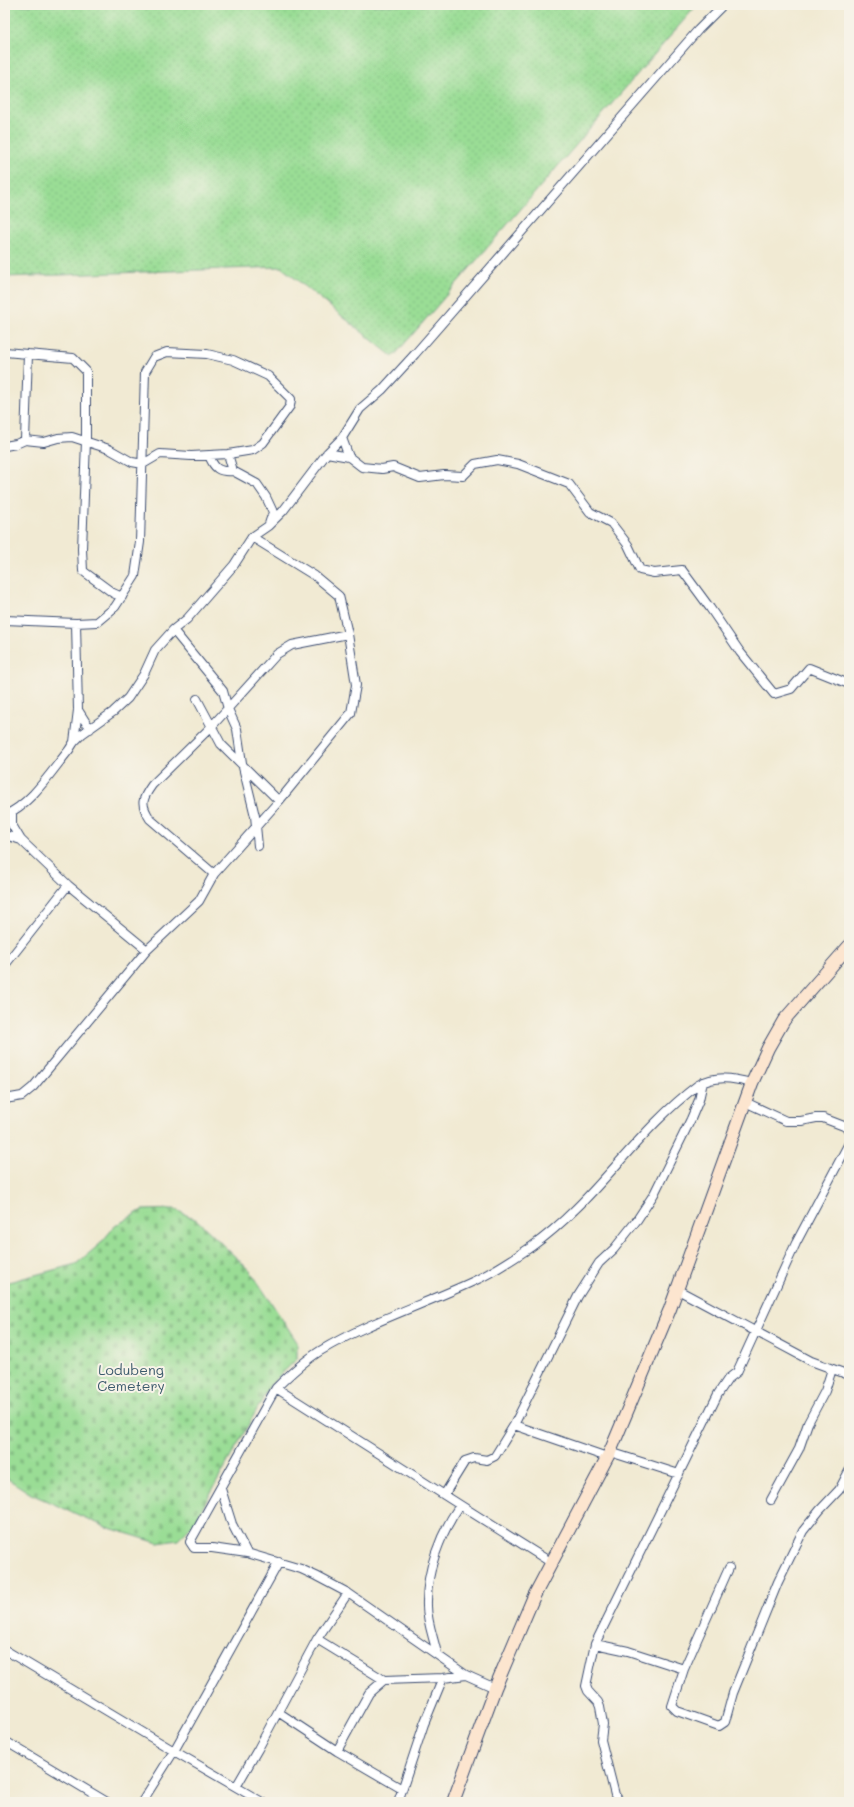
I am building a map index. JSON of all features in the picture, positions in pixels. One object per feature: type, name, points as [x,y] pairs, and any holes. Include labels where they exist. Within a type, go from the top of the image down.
[{"type":"street","points":[[147,950],[68,885],[21,840],[12,825],[8,814],[30,796],[74,742],[113,712],[128,698],[144,674],[155,650],[173,630],[187,619],[234,565],[252,537],[268,526],[283,511],[327,453],[342,438],[360,409],[382,390],[415,354],[698,30],[723,5]]},
{"type":"street","points":[[5,352],[73,358],[86,371],[86,441],[82,549],[83,571],[113,593],[122,597]]},
{"type":"street","points":[[5,446],[16,444],[25,440],[44,442],[58,438],[72,437],[109,449],[132,462],[143,464],[160,454],[228,454],[252,450],[263,443],[290,406],[291,399],[268,376],[243,363],[207,354],[167,352],[154,357],[145,372],[143,464],[140,542],[135,576],[115,607],[97,622],[76,623],[5,620]]},
{"type":"street","points":[[25,440],[28,354]]},
{"type":"street","points":[[342,438],[349,457]]},
{"type":"street","points":[[327,453],[349,457],[362,467],[382,469],[393,467],[420,478],[444,475],[463,476],[475,464],[497,460],[518,464],[569,484],[590,512],[611,523],[628,544],[640,570],[654,573],[682,570],[740,652],[774,694],[791,689],[809,668],[849,684]]},
{"type":"street","points":[[228,454],[234,471]]},
{"type":"street","points":[[209,455],[212,464],[217,469],[224,472],[234,471],[257,484],[266,497],[273,512],[268,526]]},
{"type":"street","points":[[273,512],[283,511]]},
{"type":"street","points":[[5,1099],[22,1096],[33,1087],[147,950],[199,901],[214,874],[279,801],[351,713],[356,685],[348,634],[339,596],[315,576],[252,537]]},
{"type":"street","points":[[74,742],[78,710],[76,623]]},
{"type":"street","points":[[173,630],[223,691],[228,709],[238,729],[242,763],[255,816],[258,846]]},
{"type":"street","points":[[214,874],[155,824],[143,809],[143,800],[152,785],[212,726],[276,654],[292,645],[348,634]]},
{"type":"street","points":[[197,699],[221,744],[279,801]]},
{"type":"street","points":[[78,710],[90,729]]},
{"type":"street","points":[[5,835],[21,840]]},
{"type":"street","points":[[5,965],[68,885]]},
{"type":"street","points":[[453,1802],[495,1688],[534,1596],[609,1455],[678,1290],[752,1083],[768,1048],[784,1020],[849,946]]},
{"type":"street","points":[[495,1688],[466,1675],[348,1593],[306,1572],[279,1562],[247,1554],[212,1548],[194,1548],[190,1542],[221,1489],[276,1388],[319,1352],[355,1333],[475,1281],[531,1247],[572,1213],[636,1142],[692,1090],[703,1082],[722,1078],[752,1083]]},
{"type":"street","points":[[444,1495],[465,1461],[474,1458],[483,1460],[492,1458],[514,1425],[578,1296],[600,1263],[614,1249],[637,1220],[654,1194],[694,1113],[703,1082]]},
{"type":"street","points":[[745,1102],[786,1121],[824,1118],[849,1128]]},
{"type":"street","points":[[620,1802],[615,1794],[601,1740],[604,1724],[600,1707],[586,1686],[595,1644],[724,1384],[737,1372],[796,1243],[849,1143]]},
{"type":"street","points":[[678,1290],[812,1361],[849,1375]]},
{"type":"street","points":[[771,1500],[799,1449],[808,1423],[825,1391],[832,1369]]},
{"type":"street","points":[[276,1388],[552,1563]]},
{"type":"street","points":[[514,1425],[609,1455],[679,1474]]},
{"type":"street","points":[[729,1568],[684,1669],[673,1703],[673,1709],[721,1726],[725,1722],[733,1693],[778,1582],[803,1531],[820,1510],[840,1490],[849,1471]]},
{"type":"street","points":[[221,1489],[232,1524],[247,1554]]},
{"type":"street","points":[[437,1654],[427,1606],[431,1567],[433,1559],[460,1505]]},
{"type":"street","points":[[142,1802],[174,1751],[279,1562]]},
{"type":"street","points":[[236,1787],[317,1639],[348,1593]]},
{"type":"street","points":[[317,1639],[384,1680],[443,1678],[466,1675]]},
{"type":"street","points":[[595,1644],[628,1651],[684,1669]]},
{"type":"street","points":[[5,1661],[7,1652],[262,1802]]},
{"type":"street","points":[[398,1802],[424,1724],[443,1678]]},
{"type":"street","points":[[337,1751],[369,1693],[384,1680]]},
{"type":"street","points":[[278,1712],[337,1751],[402,1789]]},
{"type":"street","points":[[5,1741],[107,1802]]},
{"type":"green space","points":[[5,5],[697,5],[393,357],[281,267],[5,277]]},
{"type":"green space","name":"Lodubeng Cemetery","points":[[174,1209],[197,1220],[251,1272],[297,1342],[297,1359],[271,1384],[193,1525],[178,1540],[158,1543],[106,1527],[31,1494],[5,1477],[5,1283],[76,1264],[100,1244],[115,1226],[142,1210]]}]
